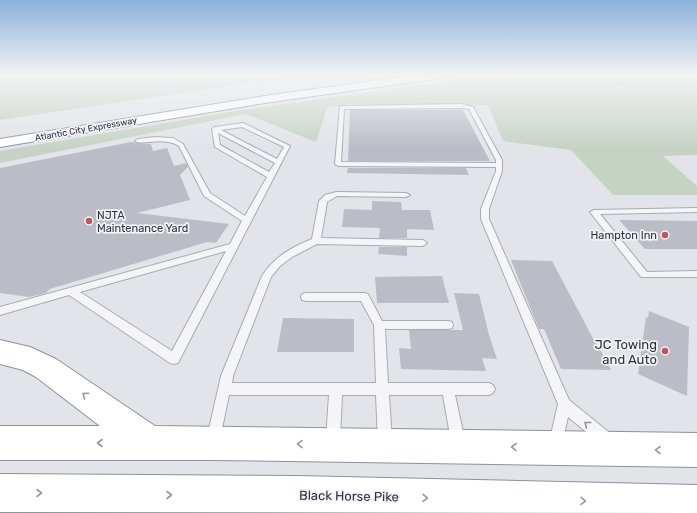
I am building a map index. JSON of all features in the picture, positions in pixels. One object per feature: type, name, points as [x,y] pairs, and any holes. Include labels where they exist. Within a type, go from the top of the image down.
[{"type":"highway","name":"Atlantic City Expressway","points":[[0,143],[171,114],[268,100]]},
{"type":"highway","points":[[0,147],[171,114]]},
{"type":"highway","points":[[0,352],[30,358],[150,443]]},
{"type":"highway","points":[[0,443],[213,443],[697,450]]},
{"type":"highway","name":"Black Horse Pike","points":[[0,493],[203,501],[521,506],[697,504]]},
{"type":"lane","points":[[499,165],[338,164],[342,107],[469,107],[499,160],[499,165],[499,171],[485,209],[485,219],[564,404],[618,449]]},
{"type":"lane","points":[[70,292],[174,359],[287,146],[243,125],[215,129]]},
{"type":"lane","points":[[215,129],[278,162]]},
{"type":"lane","points":[[215,129],[217,146],[271,176]]},
{"type":"lane","points":[[138,141],[155,139],[173,140],[181,145],[207,194],[247,221]]},
{"type":"lane","points":[[316,241],[323,201],[328,197],[336,194],[406,195]]},
{"type":"lane","points":[[697,210],[594,212],[644,275],[697,274]]},
{"type":"lane","points":[[213,443],[227,376],[267,276],[274,266],[301,247],[316,241],[423,243]]},
{"type":"lane","points":[[0,311],[233,246]]},
{"type":"lane","points":[[306,297],[364,297],[379,325],[385,445]]},
{"type":"lane","points":[[379,325],[448,325]]},
{"type":"lane","points":[[224,389],[489,389]]},
{"type":"lane","points":[[333,445],[336,389]]},
{"type":"lane","points":[[448,389],[459,446]]},
{"type":"lane","points":[[555,448],[564,404]]},
{"type":"green space","points":[[0,100],[135,100],[0,120]]},
{"type":"green space","points":[[314,100],[697,100],[697,155],[663,156],[697,186],[697,195],[613,195],[571,150],[503,141],[488,105],[349,104],[327,108],[316,142],[246,114],[0,163],[0,151],[235,111]]},
{"type":"building","points":[[350,110],[463,110],[490,161],[348,161]]},
{"type":"building","name":"NJTA Maintenance Yard","points":[[131,142],[151,144],[153,151],[167,148],[174,166],[186,163],[188,167],[180,175],[190,200],[137,213],[229,224],[216,243],[207,242],[50,289],[46,293],[29,297],[0,293],[0,168]]},
{"type":"building","points":[[348,168],[466,168],[469,175],[347,173]]},
{"type":"building","points":[[372,201],[401,202],[402,210],[430,210],[434,230],[407,229],[407,238],[379,238],[380,228],[342,227],[344,209],[372,210]]},
{"type":"building","name":"Hampton Inn","points":[[619,220],[697,221],[697,249],[645,249]]},
{"type":"building","points":[[379,247],[407,247],[407,256],[378,254]]},
{"type":"building","points":[[511,260],[552,261],[611,370],[561,369],[544,329],[539,329]]},
{"type":"building","points":[[442,276],[449,303],[377,303],[375,277]]},
{"type":"building","points":[[454,293],[479,294],[489,335],[497,359],[482,358],[486,371],[401,369],[399,348],[411,349],[409,330],[463,330]]},
{"type":"building","name":"JC Towing and Auto","points":[[649,311],[689,327],[687,396],[638,374],[646,317],[648,318]]},
{"type":"building","points":[[283,318],[354,319],[354,352],[277,352]]},
{"type":"place","name":"NJTA Maintenance Yard","points":[[89,221]]},
{"type":"place","name":"Hampton Inn","points":[[665,235]]},
{"type":"place","name":"JC Towing and Auto","points":[[665,351]]}]
